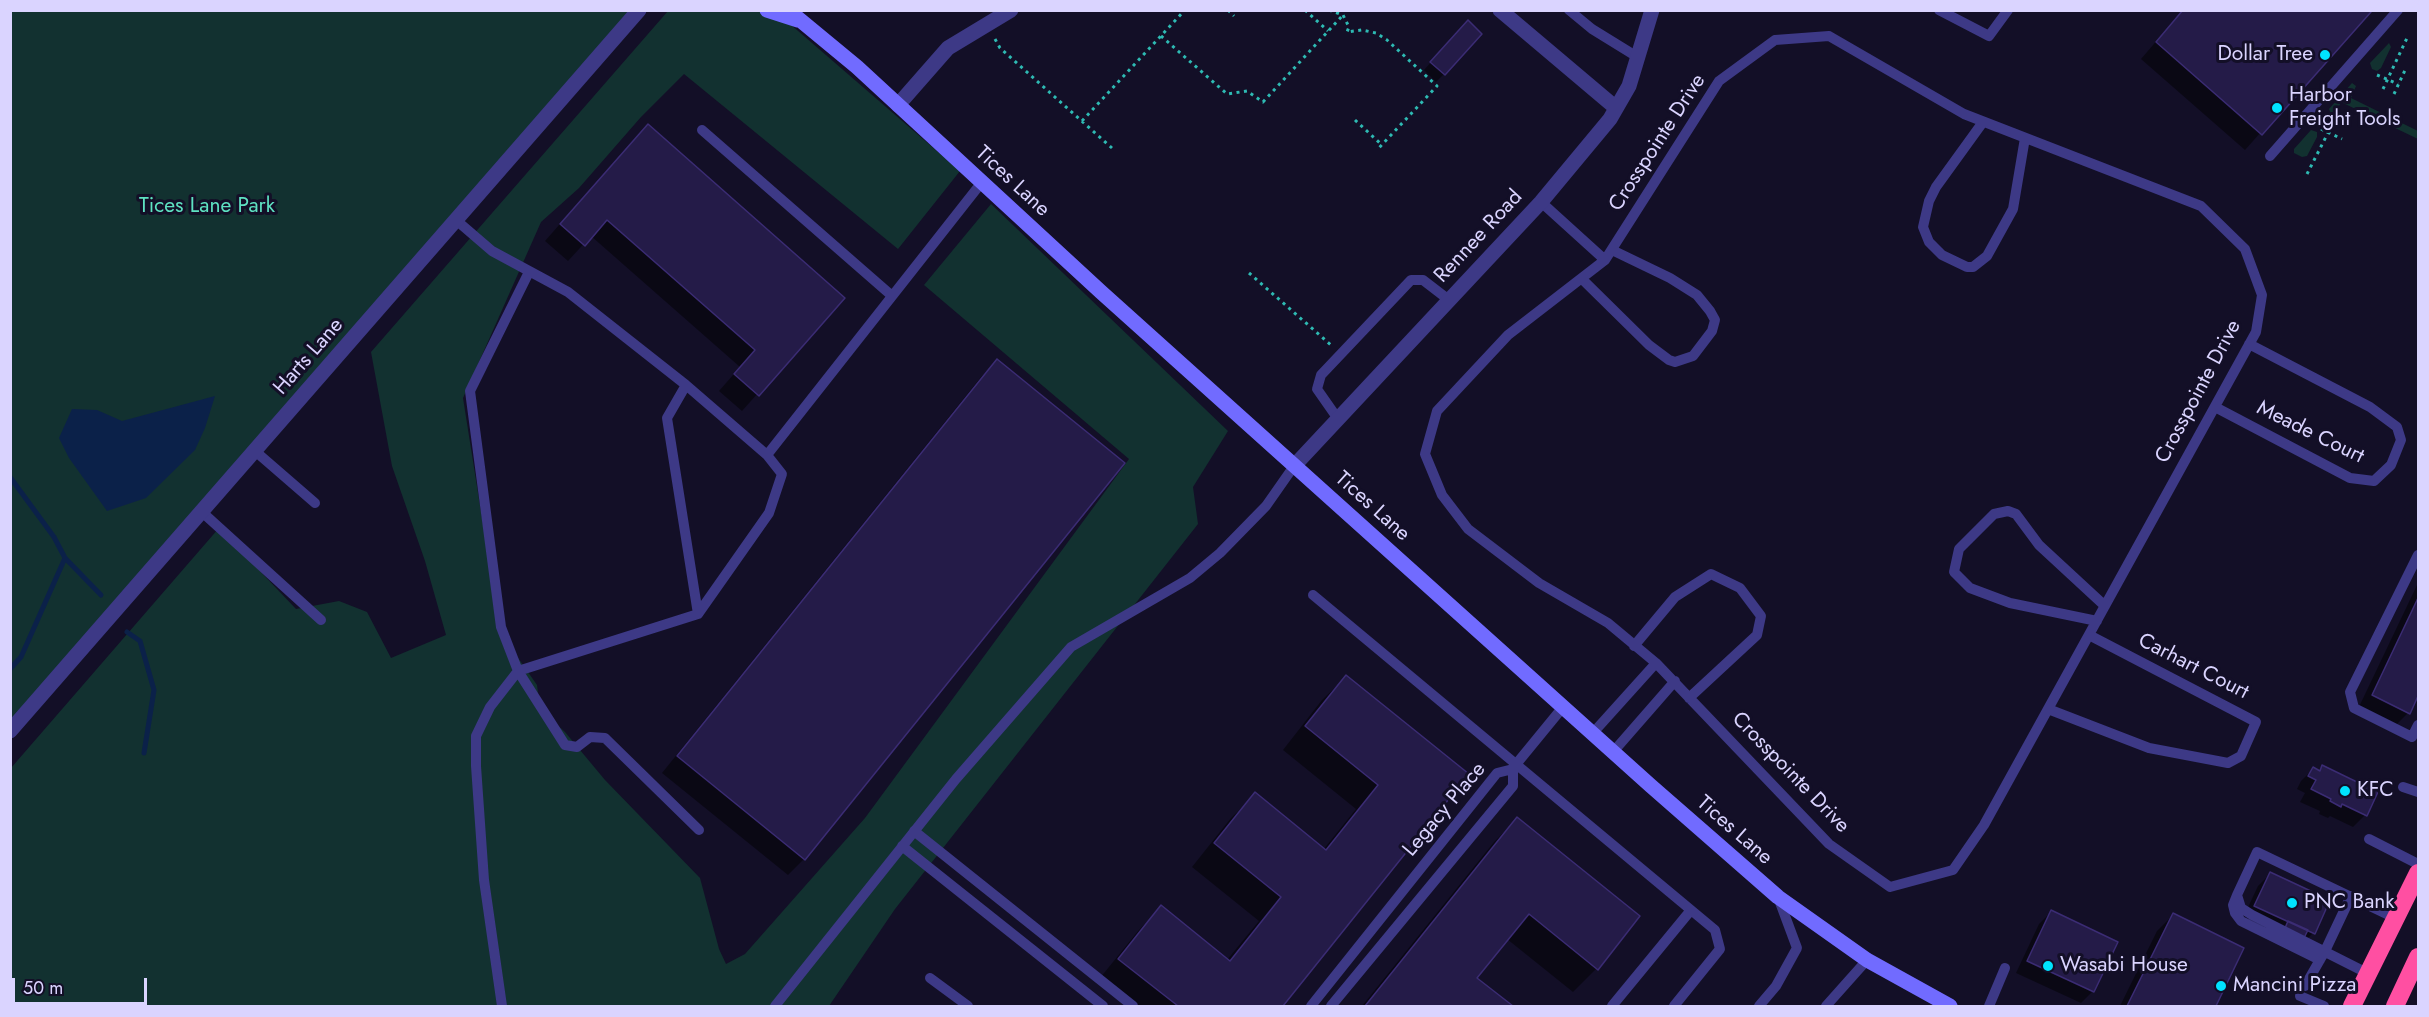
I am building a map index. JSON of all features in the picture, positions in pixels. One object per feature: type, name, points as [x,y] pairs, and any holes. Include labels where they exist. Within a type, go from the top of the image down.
[{"type":"highway","points":[[2352,1006],[2418,873]]},
{"type":"highway","points":[[2395,1006],[2418,957]]},
{"type":"street","name":"Harts Lane","points":[[10,730],[639,10]]},
{"type":"street","points":[[766,10],[801,21]]},
{"type":"street","name":"Tices Lane","points":[[788,10],[898,105],[1294,466],[1778,897],[1867,960],[1950,1006]]},
{"type":"street","points":[[898,105],[948,48],[1011,10]]},
{"type":"street","points":[[1500,10],[1616,108]]},
{"type":"street","name":"Rennee Road","points":[[1294,466],[1541,202],[1610,120],[1629,86],[1652,10]]},
{"type":"lane","points":[[1569,10],[1592,29],[1639,58]]},
{"type":"lane","points":[[1939,10],[1989,36],[2008,10]]},
{"type":"lane","points":[[2270,156],[2398,10]]},
{"type":"lane","name":"Crosspointe Drive","points":[[1829,36],[1964,114],[1983,122],[2201,206],[2245,249],[2262,295],[2256,333],[1984,825],[1953,870],[1890,886],[1829,844],[1656,663],[1608,623],[1539,582],[1468,529],[1442,495],[1425,454],[1437,411],[1508,335],[1605,260],[1719,81],[1775,40],[1829,36]]},
{"type":"lane","points":[[1983,122],[1936,187],[1929,201],[1923,227],[1925,236],[1936,249],[1951,260],[1967,267],[1973,267],[1987,256],[2013,209],[2025,138]]},
{"type":"lane","points":[[702,130],[891,295]]},
{"type":"lane","points":[[767,455],[982,182]]},
{"type":"lane","points":[[1541,202],[1605,260]]},
{"type":"lane","points":[[456,220],[492,251],[568,292],[686,385],[767,455],[782,474],[769,513],[698,614],[518,671],[490,707],[477,736],[476,766],[484,880],[502,1006]]},
{"type":"lane","points":[[1582,279],[1649,345],[1669,360],[1675,362],[1693,356],[1712,331],[1715,320],[1710,311],[1697,295],[1670,278],[1612,250]]},
{"type":"lane","points":[[529,272],[470,391],[501,627],[518,671],[565,745],[577,747],[590,737],[605,738],[699,830]]},
{"type":"lane","points":[[1338,419],[1324,401],[1317,386],[1321,375],[1414,278],[1423,280],[1449,300]]},
{"type":"lane","name":"Meade Court","points":[[2214,408],[2350,478],[2374,481],[2391,465],[2401,440],[2397,427],[2370,407],[2249,344]]},
{"type":"lane","points":[[686,385],[667,418],[698,614]]},
{"type":"lane","points":[[255,451],[315,503]]},
{"type":"lane","points":[[775,1006],[956,778],[1071,647],[1190,578],[1266,506],[1294,466]]},
{"type":"lane","points":[[202,512],[321,620]]},
{"type":"lane","points":[[2097,621],[2010,603],[1970,588],[1954,572],[1959,549],[1994,514],[2008,512],[2016,514],[2039,545],[2105,606]]},
{"type":"lane","points":[[2418,555],[2350,692],[2354,708],[2412,737],[2418,725]]},
{"type":"lane","points":[[1634,646],[1675,597],[1711,574],[1740,588],[1761,616],[1757,635],[1689,698]]},
{"type":"lane","points":[[1313,595],[1515,766],[1715,930],[1720,949],[1674,1006]]},
{"type":"lane","name":"Carhart Court","points":[[2048,709],[2149,748],[2228,763],[2241,756],[2256,722],[2089,635]]},
{"type":"lane","points":[[1593,734],[1656,663]]},
{"type":"lane","points":[[1613,752],[1675,681]]},
{"type":"lane","points":[[1515,766],[1563,707]]},
{"type":"lane","name":"Legacy Place","points":[[1311,1006],[1497,773],[1515,766],[1513,786],[1331,1006]]},
{"type":"lane","points":[[2403,787],[2418,792]]},
{"type":"lane","points":[[914,831],[1133,1006]]},
{"type":"lane","points":[[2369,839],[2418,864]]},
{"type":"lane","points":[[902,846],[1103,1006]]},
{"type":"lane","points":[[2369,974],[2323,955],[2252,915],[2241,908],[2237,896],[2258,852],[2395,918]]},
{"type":"lane","points":[[2324,1006],[2302,991],[2323,955],[2351,896]]},
{"type":"lane","points":[[1759,1006],[1776,986],[1797,948],[1778,897]]},
{"type":"lane","points":[[1612,1006],[1691,910]]},
{"type":"lane","points":[[1826,1006],[1867,960]]},
{"type":"lane","points":[[1989,1006],[2005,968]]},
{"type":"lane","points":[[930,978],[968,1006]]},
{"type":"lane","points":[[1086,993],[1099,979]]},
{"type":"path","points":[[1082,122],[1185,10]]},
{"type":"path","points":[[1228,10],[1234,16]]},
{"type":"path","points":[[1305,10],[1328,31]]},
{"type":"path","points":[[1329,10],[1342,15],[1349,27],[1347,32],[1362,30],[1376,33],[1387,40],[1437,86],[1377,150]]},
{"type":"path","points":[[1161,36],[1227,94],[1247,91],[1263,102],[1342,15]]},
{"type":"path","points":[[991,20],[992,34],[1000,48],[1112,148]]},
{"type":"path","points":[[2383,88],[2407,38]]},
{"type":"path","points":[[2394,93],[2406,68]]},
{"type":"path","points":[[2377,75],[2398,84]]},
{"type":"path","points":[[1355,120],[1382,145]]},
{"type":"path","points":[[2307,174],[2331,127]]},
{"type":"path","points":[[2321,129],[2342,139]]},
{"type":"path","points":[[1249,273],[1341,354]]},
{"type":"green space","name":"Tices Lane Park","points":[[11,11],[639,11],[11,731]]},
{"type":"green space","points":[[668,11],[775,11],[960,171],[898,249],[684,74],[641,117],[579,188],[541,222],[463,398],[500,632],[537,685],[540,709],[565,732],[605,780],[700,878],[719,949],[726,964],[745,954],[865,818],[1129,459],[924,285],[991,204],[1228,431],[1193,487],[1198,524],[895,909],[829,1006],[11,1006],[11,768],[219,528],[296,609],[339,601],[367,612],[391,658],[446,635],[425,561],[392,466],[371,352]]},
{"type":"green space","points":[[2389,43],[2391,47],[2381,68],[2377,71],[2372,69],[2370,63]]},
{"type":"green space","points":[[2352,83],[2356,86],[2351,98],[2418,131],[2418,139],[2341,102],[2336,113],[2331,114],[2329,109]]},
{"type":"green space","points":[[2311,130],[2317,132],[2317,137],[2307,156],[2302,157],[2294,153],[2294,149]]},
{"type":"water","points":[[215,396],[195,450],[146,498],[107,511],[69,458],[59,438],[72,409],[97,410],[122,421]]},
{"type":"building","points":[[2183,10],[2369,10],[2371,12],[2262,135],[2156,42]]},
{"type":"building","points":[[1468,20],[1482,34],[1445,75],[1430,62]]},
{"type":"building","points":[[648,124],[845,298],[759,396],[734,374],[755,350],[607,220],[585,246],[560,224]]},
{"type":"building","points":[[997,359],[1125,463],[805,860],[677,756]]},
{"type":"building","points":[[2418,598],[2418,696],[2410,714],[2372,695]]},
{"type":"building","points":[[1346,675],[1469,774],[1283,1006],[1178,1006],[1118,959],[1161,905],[1230,961],[1281,897],[1214,843],[1255,792],[1326,850],[1378,785],[1305,726]]},
{"type":"building","name":"KFC","points":[[2322,765],[2359,783],[2360,780],[2373,786],[2371,789],[2378,792],[2367,816],[2342,804],[2341,807],[2311,789],[2316,780],[2308,776],[2313,767],[2320,771]]},
{"type":"building","points":[[1517,817],[1640,916],[1598,970],[1529,914],[1477,978],[1513,1006],[1365,1006]]},
{"type":"building","name":"PNC Bank","points":[[2270,872],[2330,900],[2315,934],[2254,906]]},
{"type":"building","points":[[2051,910],[2118,942],[2094,992],[2027,961]]},
{"type":"building","points":[[2173,913],[2244,948],[2216,1006],[2127,1006]]},
{"type":"building","points":[[2288,921],[2308,930],[2301,944],[2282,935]]},
{"type":"waterway","points":[[10,477],[54,537],[65,558],[101,595]]},
{"type":"waterway","points":[[10,669],[21,657],[65,558]]},
{"type":"waterway","points":[[127,632],[140,641],[154,690],[144,753]]},
{"type":"place","name":"Dollar Tree","points":[[2325,55]]},
{"type":"place","name":"Harbor Freight Tools","points":[[2277,108]]},
{"type":"place","name":"KFC","points":[[2345,791]]},
{"type":"place","name":"PNC Bank","points":[[2292,903]]},
{"type":"place","name":"Wasabi House","points":[[2048,966]]},
{"type":"place","name":"Mancini Pizza","points":[[2221,986]]}]
